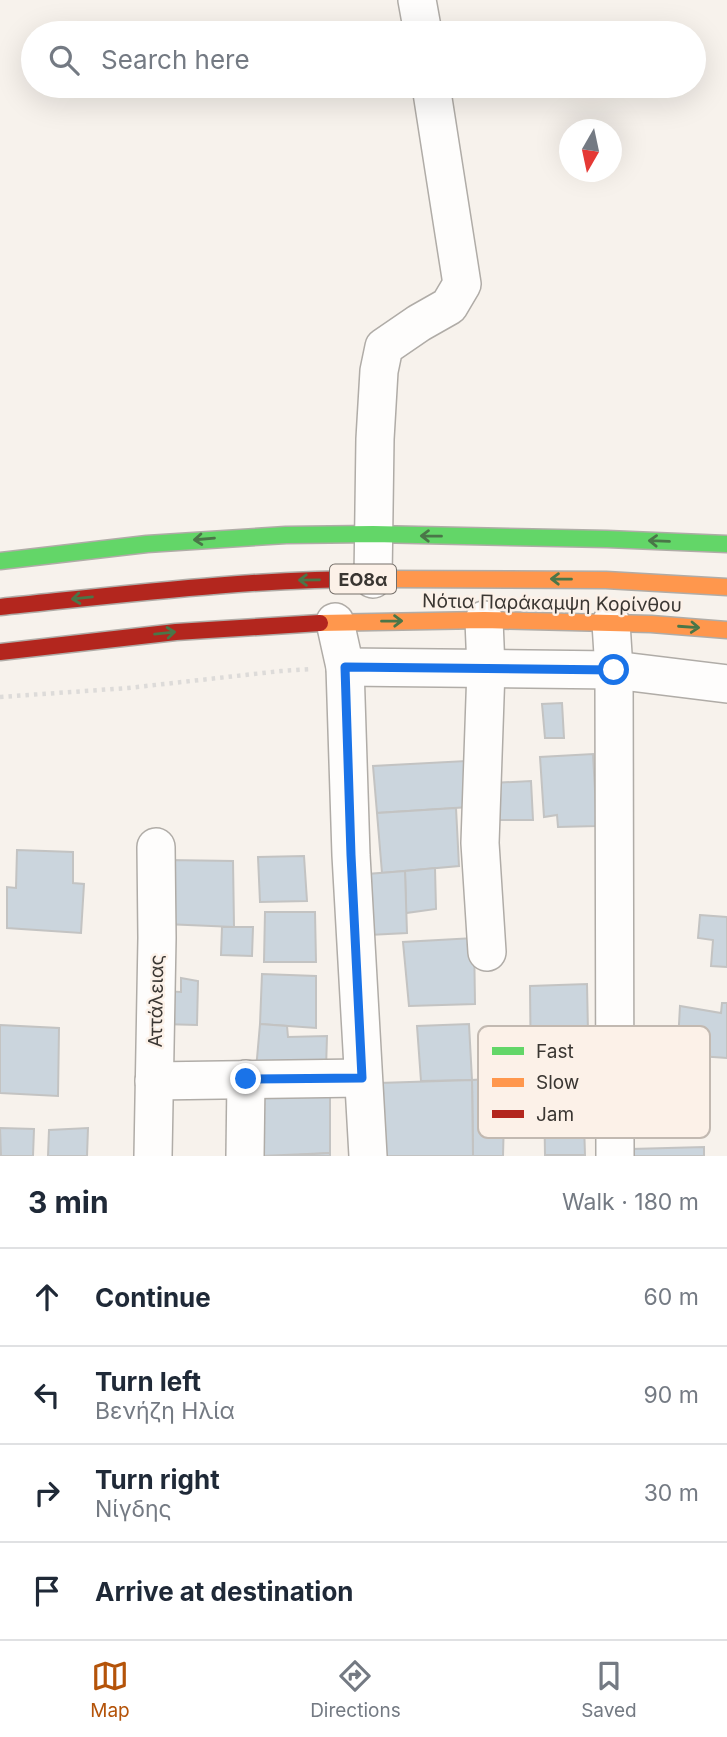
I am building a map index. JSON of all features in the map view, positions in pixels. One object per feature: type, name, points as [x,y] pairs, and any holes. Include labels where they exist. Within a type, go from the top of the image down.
[{"type":"main road","points":[[0,561],[147,544],[286,535],[373,534],[727,544]]},
{"type":"main road","name":"Νότια Παράκαμψη Κορίνθου","points":[[0,607],[234,584],[373,579],[606,580],[727,587]]},
{"type":"main road","name":"Νότια Παράκαμψη Κορίνθου","points":[[0,652],[176,632],[335,622],[484,620],[727,629]]},
{"type":"street","points":[[417,0],[421,21]]},
{"type":"street","points":[[373,579],[375,439],[379,371],[384,347],[449,306],[462,284],[433,98]]},
{"type":"street","points":[[606,580],[607,539]]},
{"type":"street","points":[[484,620],[486,669],[480,843],[487,952]]},
{"type":"street","points":[[335,622],[345,667],[351,855],[368,1156]]},
{"type":"street","points":[[611,623],[614,670],[615,1026]]},
{"type":"street","points":[[345,667],[614,670],[727,684]]},
{"type":"street","name":"Αττάλειας","points":[[153,1156],[156,847]]},
{"type":"street","points":[[154,1081],[362,1078]]},
{"type":"street","points":[[245,1156],[246,1079]]},
{"type":"street","points":[[615,1138],[615,1156]]},
{"type":"path","points":[[0,697],[128,688],[281,671],[345,667]]},
{"type":"building","points":[[562,703],[564,738],[545,738],[542,704]]},
{"type":"building","points":[[593,754],[597,826],[558,827],[557,815],[544,817],[540,757]]},
{"type":"building","points":[[466,761],[469,807],[377,813],[373,766]]},
{"type":"building","points":[[531,781],[533,820],[494,820],[492,783]]},
{"type":"building","points":[[456,808],[459,866],[382,873],[377,813]]},
{"type":"building","points":[[17,850],[73,852],[73,883],[84,884],[81,933],[7,928],[7,887],[16,888]]},
{"type":"building","points":[[304,856],[307,901],[260,902],[258,857]]},
{"type":"building","points":[[168,860],[233,861],[234,927],[165,924]]},
{"type":"building","points":[[435,868],[436,909],[406,913],[405,871]]},
{"type":"building","points":[[405,871],[407,933],[369,935],[367,874]]},
{"type":"building","points":[[265,912],[315,912],[316,962],[264,962]]},
{"type":"building","points":[[700,915],[727,917],[727,967],[711,966],[713,940],[698,938]]},
{"type":"building","points":[[222,927],[253,927],[252,956],[221,955]]},
{"type":"building","points":[[474,938],[475,1004],[409,1006],[403,942]]},
{"type":"building","points":[[262,974],[316,976],[316,1028],[260,1024]]},
{"type":"building","points":[[181,978],[198,981],[197,1025],[162,1024],[164,991],[181,992]]},
{"type":"building","points":[[587,984],[588,1026],[530,1026],[530,986]]},
{"type":"building","points":[[722,1003],[727,1003],[727,1058],[710,1057],[710,1026],[679,1026],[680,1006],[721,1013]]},
{"type":"building","points":[[260,1024],[287,1026],[288,1037],[327,1036],[326,1069],[256,1070]]},
{"type":"building","points":[[469,1024],[472,1080],[421,1081],[417,1026]]},
{"type":"building","points":[[0,1025],[59,1028],[58,1096],[0,1093]]},
{"type":"building","points":[[472,1080],[478,1080],[478,1138],[503,1138],[503,1156],[473,1156]]},
{"type":"building","points":[[472,1080],[473,1156],[385,1156],[379,1083]]},
{"type":"building","points":[[330,1095],[330,1153],[261,1156],[261,1098]]},
{"type":"building","points":[[0,1128],[34,1129],[33,1156],[1,1156]]},
{"type":"building","points":[[88,1128],[87,1156],[48,1156],[49,1130]]},
{"type":"building","points":[[545,1138],[584,1138],[585,1155],[545,1155]]},
{"type":"building","points":[[704,1147],[704,1156],[631,1156],[631,1149]]},
{"type":"building","points":[[330,1153],[330,1156],[282,1156]]},
{"type":"traffic: fast","points":[[0,561],[147,544],[286,535],[373,534],[727,544]]},
{"type":"traffic: slow","points":[[382,579],[606,580],[727,587]]},
{"type":"traffic: slow","points":[[320,623],[484,620],[651,624],[727,630]]},
{"type":"traffic: jam","points":[[0,607],[238,584],[382,579]]},
{"type":"traffic: jam","points":[[0,652],[176,632],[320,623]]},
{"type":"route","points":[[246,1079],[362,1078],[345,667],[614,670]]}]
